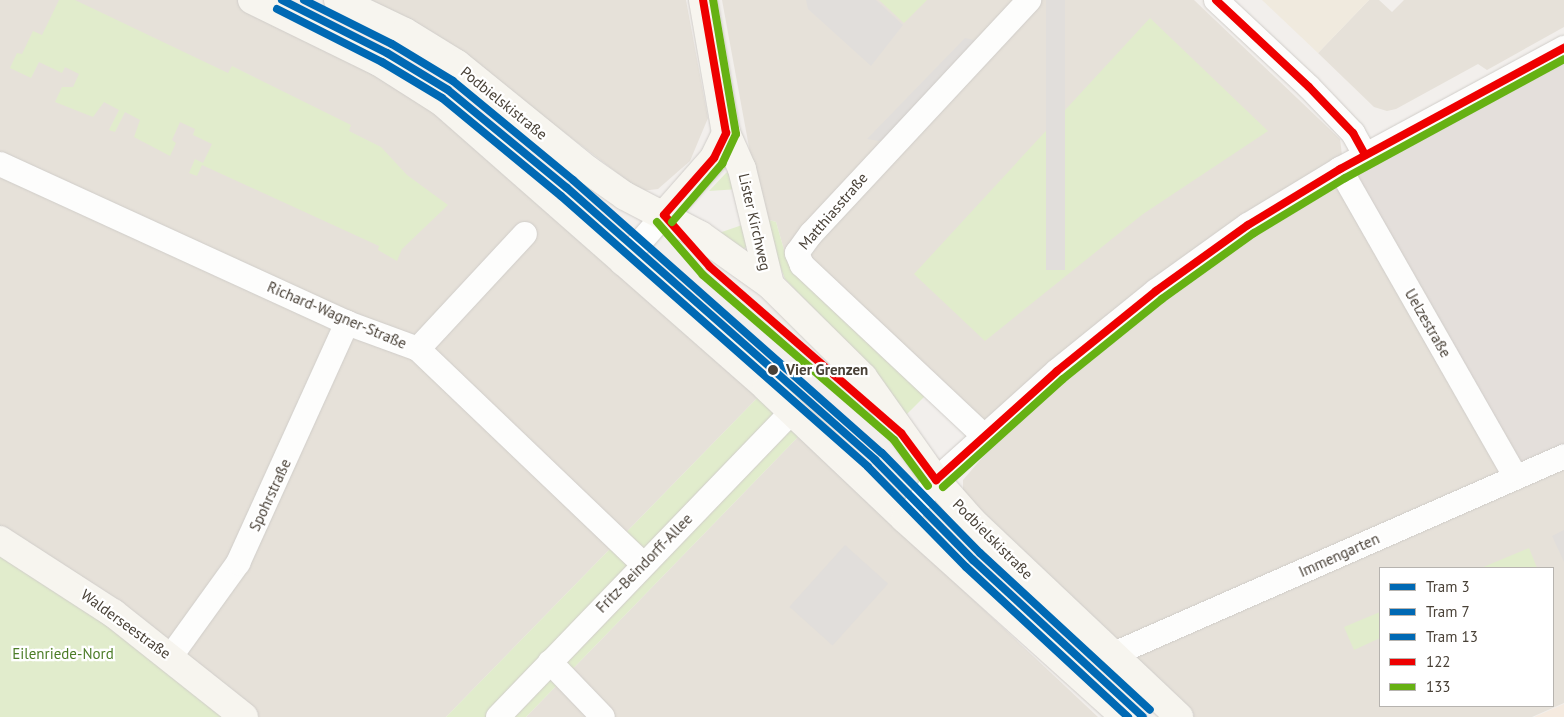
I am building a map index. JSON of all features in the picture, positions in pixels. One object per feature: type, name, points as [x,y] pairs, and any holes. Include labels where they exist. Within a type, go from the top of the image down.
[{"type":"main road","points":[[252,0],[379,62],[442,102],[622,263],[792,411],[905,519],[1122,716]]},
{"type":"main road","name":"Podbielskistraße","points":[[338,0],[405,32],[456,64],[588,170],[626,196],[707,239],[770,285],[863,377],[936,480],[972,522],[1179,717]]},
{"type":"main road","name":"Lister Kirchweg","points":[[703,0],[726,132],[742,168],[770,285]]},
{"type":"main road","points":[[664,215],[714,158],[726,132]]},
{"type":"main road","name":"Walderseestraße","points":[[0,540],[113,612],[171,656],[244,717]]},
{"type":"street","name":"Matthiasstraße","points":[[984,436],[802,264],[797,253],[817,227],[1029,0]]},
{"type":"street","points":[[1216,0],[1309,87],[1353,133],[1365,156]]},
{"type":"street","points":[[905,519],[936,480],[984,436],[1156,291],[1248,225],[1340,169],[1564,48]]},
{"type":"street","name":"Richard-Wagner-Straße","points":[[0,164],[347,322],[418,349],[643,564]]},
{"type":"street","name":"Uelzestraße","points":[[1340,169],[1516,477]]},
{"type":"street","points":[[622,263],[664,215]]},
{"type":"street","points":[[418,349],[525,234]]},
{"type":"street","name":"Spohrstraße","points":[[171,656],[238,563],[347,322]]},
{"type":"street","name":"Fritz-Beindorff-Allee","points":[[498,717],[792,411]]},
{"type":"street","name":"Immengarten","points":[[1114,654],[1564,456]]},
{"type":"street","points":[[550,662],[603,717]]},
{"type":"shaded area","points":[[0,0],[252,0],[379,62],[767,388],[446,717],[244,717],[0,540]]},
{"type":"shaded area","points":[[365,0],[686,0],[708,118],[690,161],[658,189],[641,191],[460,53]]},
{"type":"shaded area","points":[[722,0],[1194,0],[1340,139],[1347,196],[1518,489],[1564,469],[1564,703],[1532,717],[1182,717],[963,496],[963,480],[988,451],[787,260],[776,222],[762,218]]},
{"type":"shaded area","points":[[806,0],[876,0],[903,25],[871,66],[808,9]]},
{"type":"shaded area","points":[[1046,0],[1065,0],[1065,270],[1046,270]]},
{"type":"shaded area","points":[[1262,0],[1369,0],[1318,53]]},
{"type":"shaded area","points":[[1369,0],[1379,0],[1392,12],[1404,0],[1564,0],[1564,27],[1487,70],[1478,64],[1396,109],[1387,111],[1374,107],[1318,53]]},
{"type":"shaded area","points":[[965,38],[983,42],[885,142],[867,139]]},
{"type":"shaded area","points":[[1564,47],[1564,456],[1516,477],[1340,169]]},
{"type":"shaded area","points":[[799,436],[1098,717],[526,717]]},
{"type":"shaded area","points":[[1564,530],[1564,562],[1552,536]]},
{"type":"shaded area","points":[[845,545],[888,584],[833,645],[789,607]]},
{"type":"shaded area","points":[[1564,704],[1564,717],[1534,717]]},
{"type":"green space","points":[[59,0],[75,0],[228,73],[232,66],[351,125],[349,131],[381,147],[407,175],[448,205],[402,249],[397,261],[378,250],[379,246],[202,165],[197,176],[189,173],[195,159],[203,163],[212,144],[193,135],[195,129],[180,122],[172,140],[176,143],[170,156],[134,137],[140,120],[125,112],[115,132],[109,130],[119,110],[104,102],[93,117],[55,102],[62,87],[73,87],[79,74],[65,67],[62,73],[39,62],[31,78],[10,68],[17,53],[22,54],[33,31],[42,35]]},
{"type":"green space","points":[[879,0],[927,0],[904,23]]},
{"type":"green space","points":[[1150,18],[1268,131],[1143,214],[985,341],[914,274]]},
{"type":"green space","points":[[730,171],[739,189],[709,191],[726,173]]},
{"type":"green space","points":[[762,218],[776,222],[787,260],[928,393],[905,416],[850,347],[785,279]]},
{"type":"green space","points":[[745,224],[748,246],[742,250],[716,234]]},
{"type":"green space","points":[[767,388],[799,436],[526,717],[446,717]]},
{"type":"green space","name":"Eilenriede-Nord","points":[[0,540],[244,717],[0,717]]},
{"type":"green space","points":[[1529,548],[1537,567],[1483,567]]},
{"type":"green space","points":[[1379,612],[1379,638],[1354,650],[1344,627]]},
{"type":"tram line","name":"3","points":[[282,0],[387,53],[448,90],[567,188],[875,460],[973,560],[1143,717]]},
{"type":"tram line","name":"13","points":[[304,0],[392,44],[453,81],[573,180],[882,453],[980,553],[1150,710]]},
{"type":"tram line","name":"7","points":[[277,9],[382,62],[442,98],[561,196],[868,467],[966,567],[1128,717]]},
{"type":"transit line","name":"122","points":[[664,215],[714,158],[726,133],[703,0]]},
{"type":"transit line","name":"133","points":[[672,222],[722,164],[736,134],[713,0]]},
{"type":"transit line","name":"122","points":[[1216,0],[1309,87],[1353,133],[1365,155]]},
{"type":"transit line","name":"122","points":[[936,480],[1057,371],[1156,291],[1248,225],[1340,169],[1564,48]]},
{"type":"transit line","name":"133","points":[[943,487],[1063,379],[1162,299],[1254,233],[1345,178],[1564,59]]},
{"type":"transit line","name":"122","points":[[664,215],[710,267],[901,433],[936,480]]},
{"type":"transit line","name":"133","points":[[657,222],[703,275],[894,440],[928,486]]},
{"type":"place","name":"Vier Grenzen","points":[[773,370]]}]
